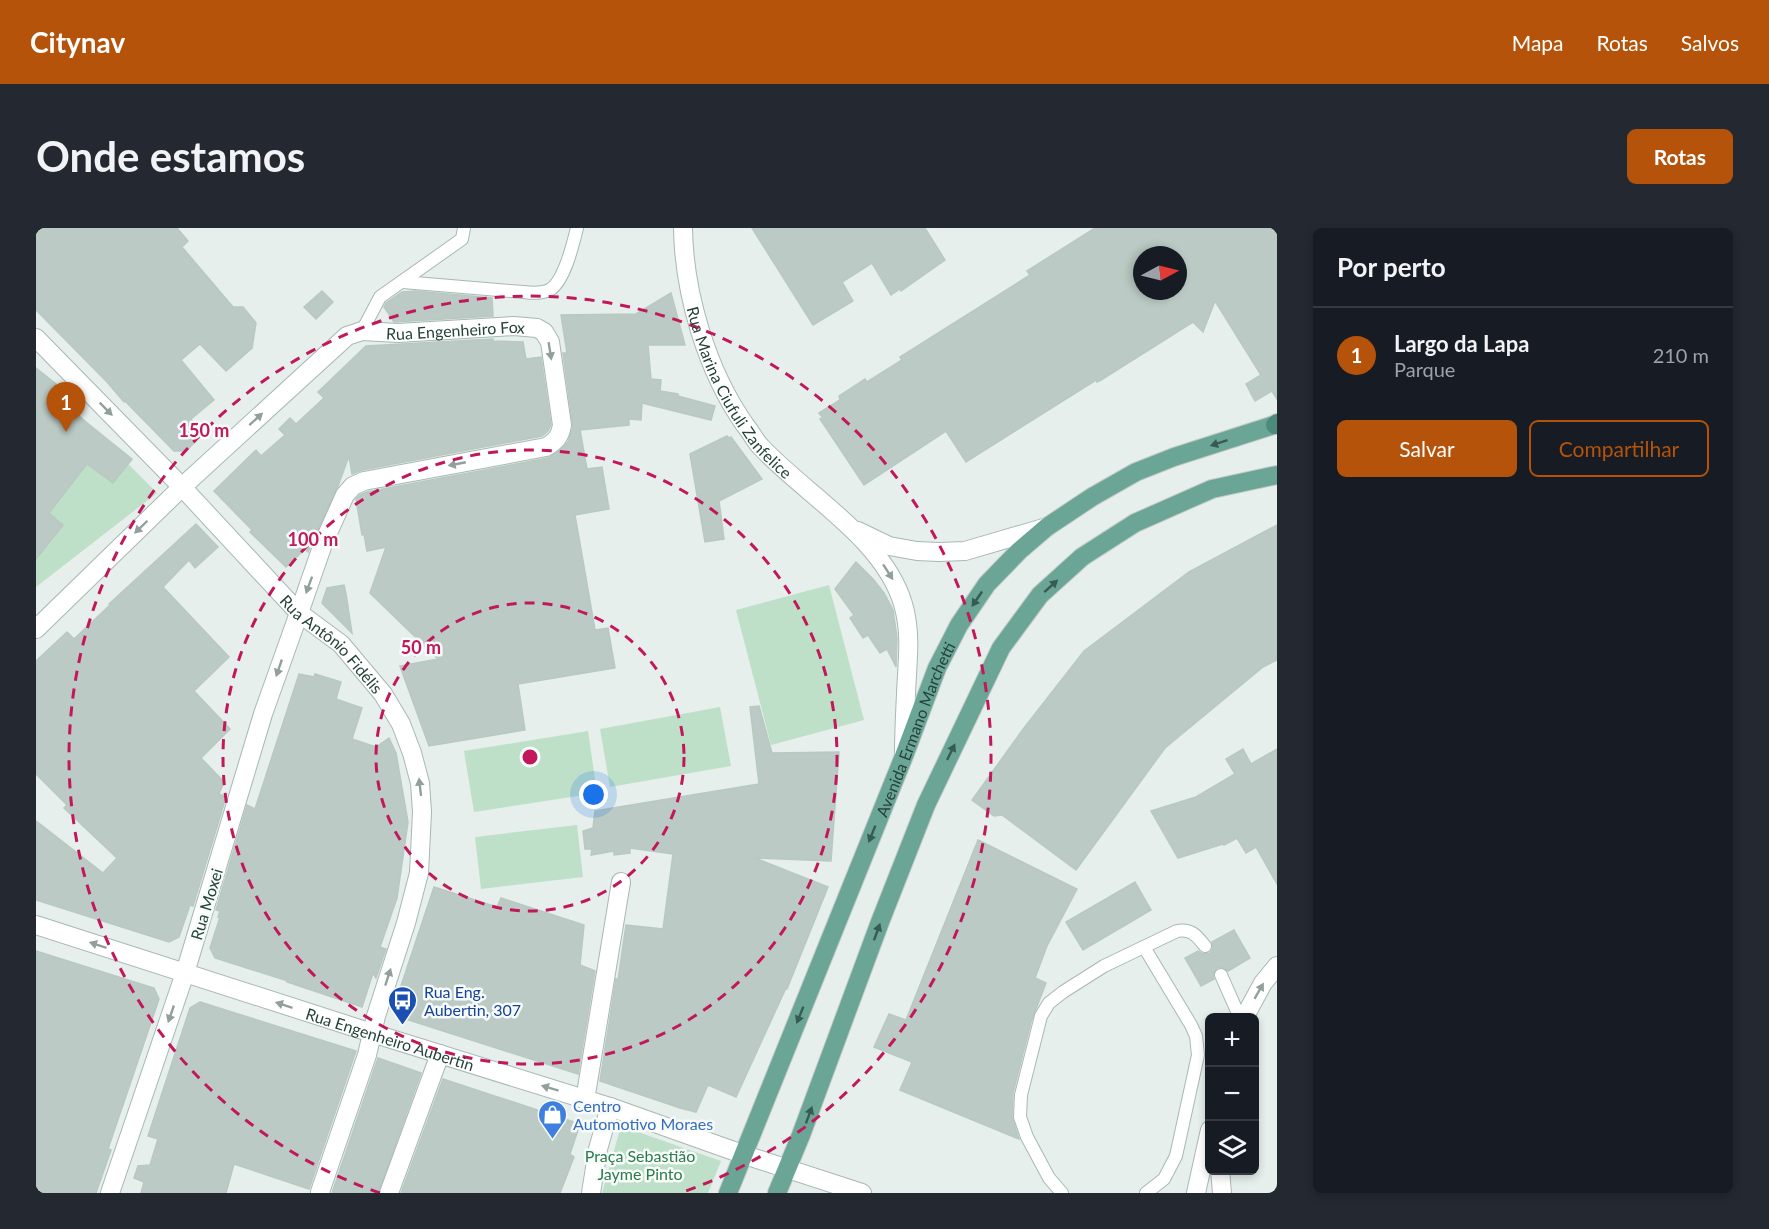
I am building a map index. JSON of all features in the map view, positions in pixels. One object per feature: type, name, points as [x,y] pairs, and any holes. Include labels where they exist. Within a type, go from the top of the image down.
[{"type":"main road","name":"Avenida Ermano Marchetti","points":[[728,1193],[904,756],[937,668],[959,625],[987,584],[1019,551],[1047,527],[1092,496],[1136,472],[1174,457],[1276,424]]},
{"type":"main road","points":[[777,1193],[926,805],[1001,648],[1041,595],[1082,557],[1135,523],[1212,489],[1277,475]]},
{"type":"street","name":"Rua Marina Ciufuli Zanfelice","points":[[683,228],[683,245],[704,346],[731,404],[760,446],[851,527],[886,569],[897,587],[907,619],[909,646],[904,756]]},
{"type":"street","name":"Rua Engenheiro Fox","points":[[36,629],[182,487],[347,336],[362,331],[398,333],[514,326],[537,328],[544,332],[550,342],[562,425],[561,434],[556,441],[546,447],[364,481],[353,486],[345,495],[323,544],[299,613]]},
{"type":"street","name":"Rua Antônio Fidélis","points":[[36,338],[182,487],[299,613],[341,644],[383,694],[401,724],[412,753],[420,783],[422,812],[419,873],[367,1055],[320,1192]]},
{"type":"street","name":"Rua Marina Ciufuli Zanfelice","points":[[851,527],[889,546],[939,552],[973,549],[1047,527]]},
{"type":"street","name":"Rua Moxei","points":[[110,1193],[185,973],[263,714],[299,613]]},
{"type":"street","points":[[585,1100],[621,882]]},
{"type":"street","name":"Rua Engenheiro Aubertin","points":[[36,925],[372,1034],[610,1107],[745,1155],[862,1193]]},
{"type":"street","points":[[1244,1013],[1263,983],[1277,966]]},
{"type":"street","points":[[390,1193],[440,1054]]},
{"type":"street","points":[[591,1193],[598,1149],[610,1107]]},
{"type":"street","points":[[1196,1193],[1205,1149]]},
{"type":"street","points":[[1220,1175],[1222,1193]]},
{"type":"lane","points":[[362,331],[380,297],[462,239],[464,228]]},
{"type":"lane","points":[[403,282],[539,293],[550,290],[558,282],[577,228]]},
{"type":"lane","points":[[1062,1193],[1049,1178],[1027,1137],[1020,1117],[1021,1095],[1041,1016],[1049,1003],[1062,992],[1104,966],[1177,930],[1194,933],[1205,946]]},
{"type":"lane","points":[[1144,947],[1191,1025],[1196,1036],[1198,1055],[1176,1156],[1164,1179],[1146,1193]]},
{"type":"lane","points":[[1221,975],[1240,1013]]},
{"type":"green space","points":[[36,371],[157,493],[36,587]]},
{"type":"green space","points":[[829,585],[864,720],[771,745],[736,610]]},
{"type":"green space","points":[[720,707],[731,766],[610,787],[600,729]]},
{"type":"green space","points":[[588,731],[597,793],[474,812],[464,751]]},
{"type":"green space","points":[[577,825],[583,877],[481,889],[475,837]]},
{"type":"green space","name":"Praça Sebastião Jayme Pinto","points":[[621,1126],[721,1161],[708,1193],[602,1193]]},
{"type":"building","points":[[36,228],[177,228],[188,241],[182,247],[233,307],[243,307],[256,323],[252,348],[226,371],[200,344],[181,360],[214,400],[191,419],[202,435],[186,451],[174,451],[36,310]]},
{"type":"building","points":[[752,228],[925,228],[945,260],[901,291],[900,289],[891,295],[872,263],[842,282],[853,301],[813,325]]},
{"type":"building","points":[[1095,228],[1277,228],[1277,399],[1272,391],[1255,401],[1246,384],[1261,375],[1215,301],[1203,332],[1193,322],[966,462],[946,431],[864,485],[820,419],[823,418],[819,413],[840,400],[839,396],[865,379],[867,382],[902,360],[900,357],[1030,275],[1027,271]]},
{"type":"building","points":[[322,291],[333,302],[316,319],[304,307]]},
{"type":"building","points":[[415,291],[492,298],[493,316],[394,322],[384,307],[386,303],[402,292]]},
{"type":"building","points":[[671,293],[685,345],[648,345],[651,379],[661,380],[660,391],[678,394],[678,396],[715,406],[711,420],[642,403],[641,420],[629,419],[629,425],[580,430],[587,469],[602,467],[609,509],[575,515],[595,630],[608,628],[615,668],[518,684],[525,730],[429,746],[400,666],[438,659],[370,593],[386,547],[367,551],[356,499],[367,492],[548,458],[555,454],[568,442],[573,427],[563,353],[567,353],[561,315],[636,314]]},
{"type":"building","points":[[493,339],[493,341],[523,342],[526,359],[541,357],[551,425],[542,436],[362,470],[352,474],[349,456],[308,552],[305,549],[286,567],[250,532],[252,530],[214,491],[256,450],[261,456],[285,435],[279,429],[290,418],[296,424],[324,398],[318,392],[366,346]]},
{"type":"building","points":[[36,368],[56,384],[50,393],[132,459],[113,483],[87,464],[49,513],[63,525],[36,559]]},
{"type":"building","points":[[727,436],[731,437],[762,479],[719,501],[724,539],[705,542],[690,454]]},
{"type":"building","points":[[196,524],[218,547],[195,568],[189,560],[163,587],[229,657],[194,691],[230,729],[201,758],[224,782],[219,794],[226,797],[193,906],[190,905],[179,937],[169,942],[36,900],[36,821],[103,873],[117,858],[64,808],[67,805],[36,774],[36,661],[67,632],[74,639]]},
{"type":"building","points":[[1277,525],[1277,660],[1263,667],[1165,748],[1076,870],[1002,815],[994,816],[972,800],[1084,651],[1189,572]]},
{"type":"building","points":[[856,562],[884,593],[893,610],[897,638],[896,667],[887,649],[880,653],[868,635],[863,638],[850,618],[854,615],[835,589]]},
{"type":"building","points":[[344,585],[352,633],[322,603],[327,588]]},
{"type":"building","points":[[299,674],[314,677],[315,674],[341,682],[336,699],[362,708],[352,739],[376,747],[389,738],[396,753],[408,822],[397,898],[380,947],[386,949],[376,978],[373,973],[362,1007],[215,958],[210,948],[220,917],[218,917],[220,911],[216,910],[247,805],[255,809]]},
{"type":"building","points":[[759,706],[772,753],[839,752],[831,861],[755,858],[828,887],[787,989],[736,1097],[708,1085],[696,1112],[600,1081],[626,925],[663,929],[673,854],[630,848],[630,853],[614,855],[614,851],[591,855],[592,849],[585,849],[583,831],[593,828],[595,811],[759,784],[750,707]]},
{"type":"building","points":[[1243,749],[1251,764],[1277,749],[1277,884],[1256,847],[1246,853],[1237,838],[1224,845],[1178,858],[1151,811],[1196,797],[1235,774],[1226,759]]},
{"type":"building","points":[[978,840],[1077,889],[1047,946],[1035,978],[1046,983],[1031,1022],[1013,1093],[1012,1117],[1019,1139],[900,1090],[912,1062],[874,1047],[889,1014],[906,1020]]},
{"type":"building","points":[[1135,882],[1151,910],[1083,950],[1066,922]]},
{"type":"building","points":[[434,887],[497,907],[501,898],[584,925],[580,965],[595,971],[578,1074],[399,1017],[394,1007]]},
{"type":"building","points":[[1234,930],[1250,958],[1228,971],[1222,967],[1217,968],[1213,974],[1214,979],[1201,986],[1185,958],[1198,951],[1203,954],[1210,953],[1213,948],[1212,942]]},
{"type":"building","points":[[36,951],[154,988],[159,999],[108,1149],[111,1150],[96,1193],[36,1193]]},
{"type":"building","points":[[200,1002],[356,1051],[309,1189],[234,1164],[226,1193],[141,1193],[144,1182],[134,1178],[138,1166],[150,1165],[158,1139],[148,1136],[190,1008]]},
{"type":"building","points":[[378,1058],[421,1073],[378,1193],[332,1193]]},
{"type":"building","points":[[443,1079],[580,1124],[570,1154],[574,1157],[560,1193],[401,1193]]},
{"type":"place","name":"Largo da Lapa","points":[[66,432]]},
{"type":"place","name":"Rua Eng. Aubertin, 307","points":[[403,1026]]},
{"type":"place","name":"Centro Automotivo Moraes","points":[[552,1140]]}]
